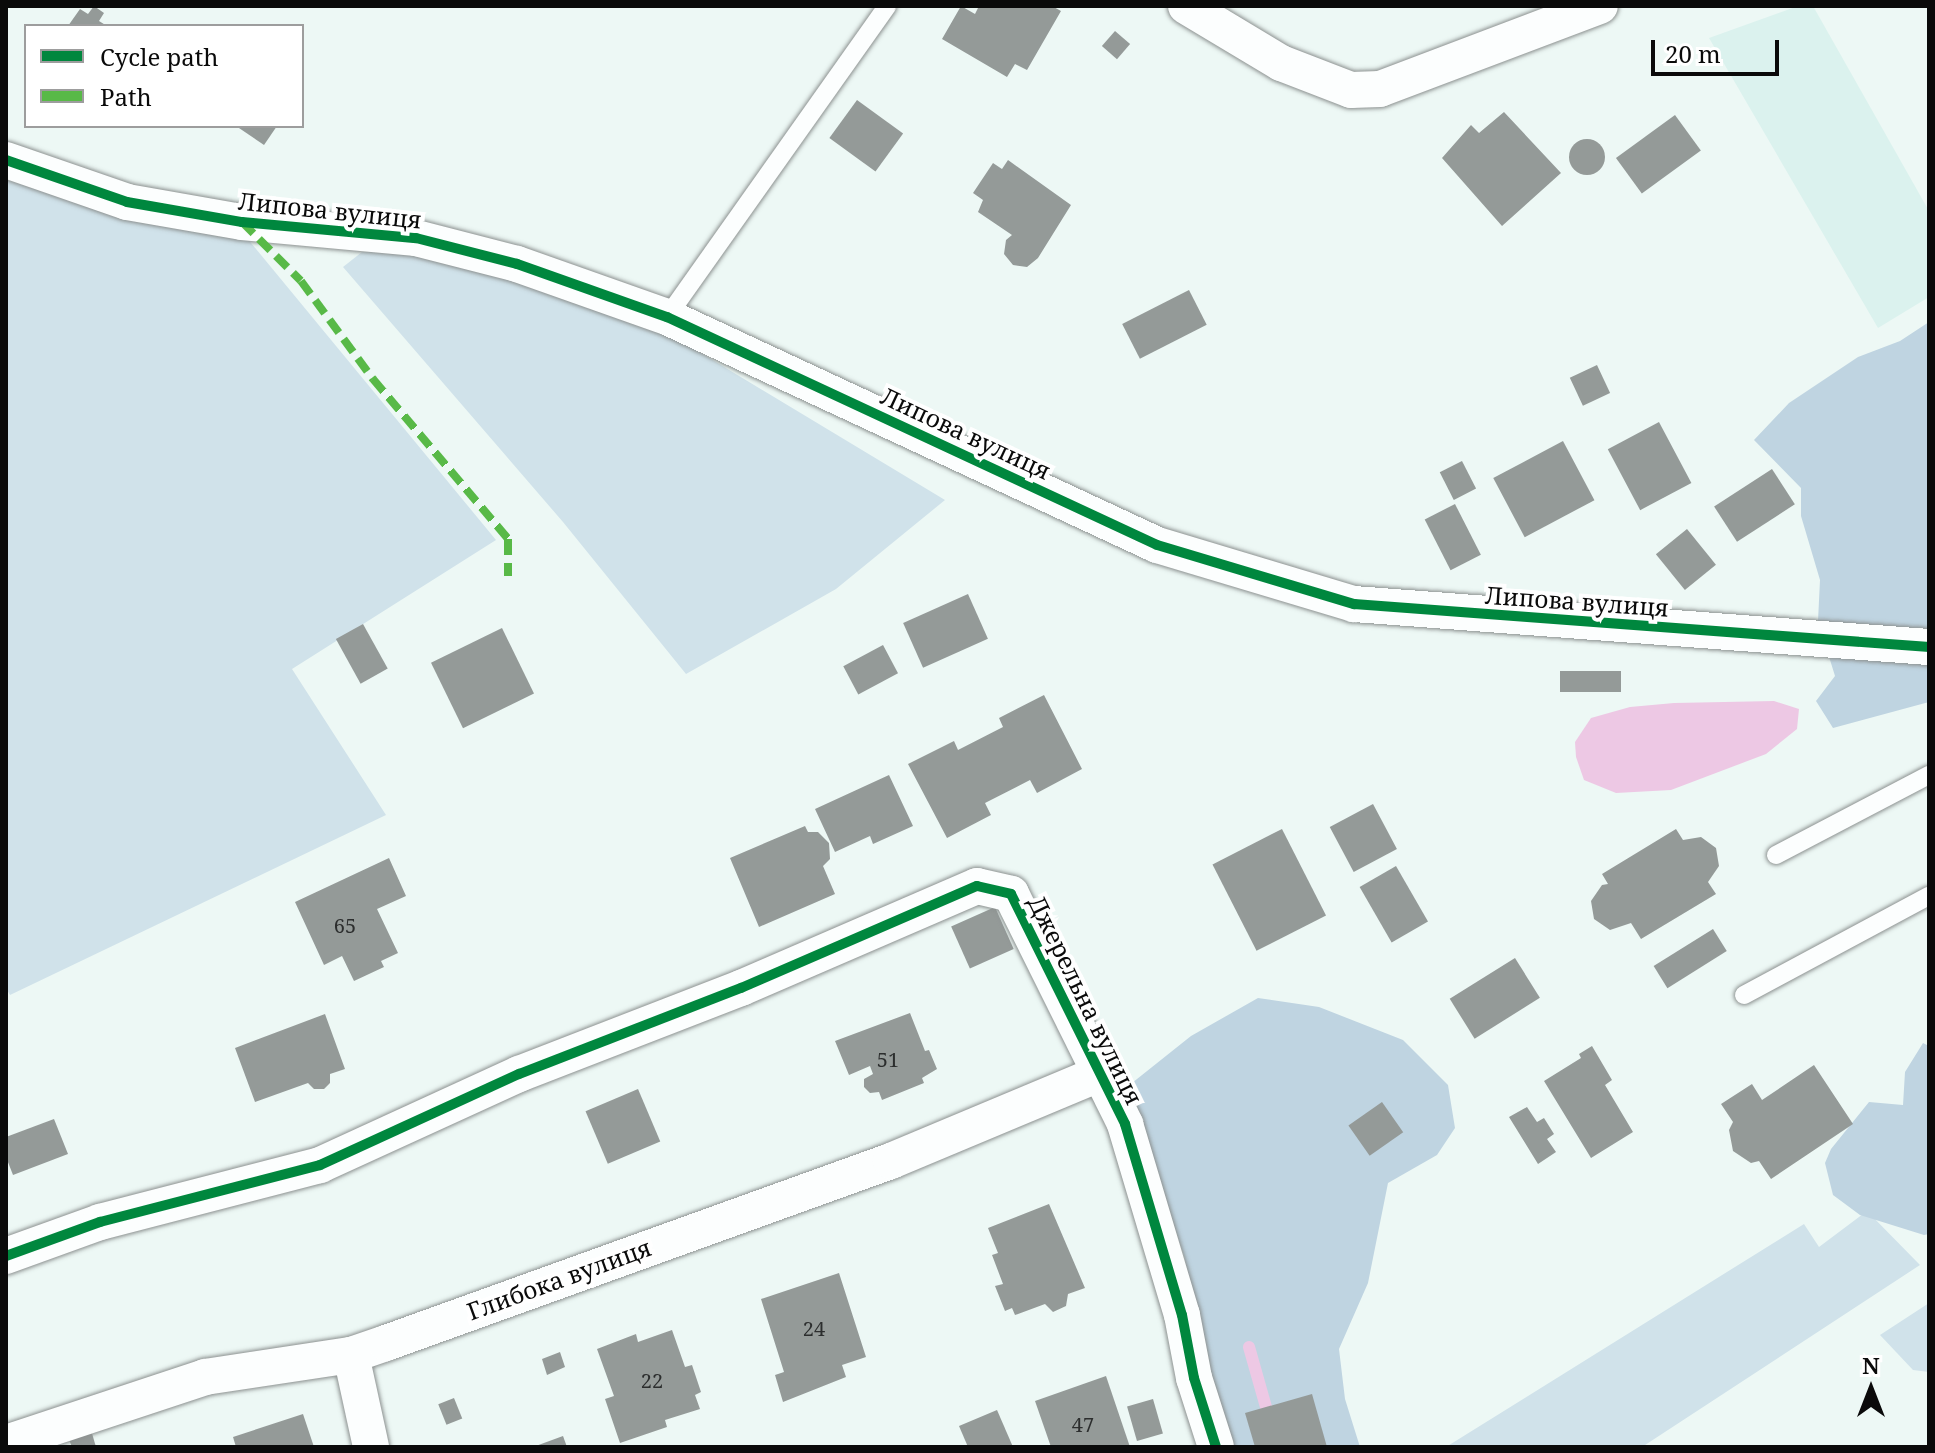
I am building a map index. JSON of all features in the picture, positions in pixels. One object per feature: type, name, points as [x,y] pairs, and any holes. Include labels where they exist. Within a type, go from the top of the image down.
[{"type":"street","points":[[1186,6],[1281,63],[1351,90],[1393,84],[1600,6]]},
{"type":"street","name":"Липова вулиця","points":[[6,160],[127,202],[242,222],[416,238],[517,264],[667,317],[1157,545],[1354,604],[1929,647]]},
{"type":"street","name":"Джерельна вулиця","points":[[6,1256],[100,1222],[320,1165],[519,1074],[741,988],[977,886],[1011,894],[1125,1124],[1182,1315],[1194,1378],[1216,1447]]},
{"type":"street","name":"Глибока вулиця","points":[[6,1443],[205,1377],[351,1355],[891,1161],[1099,1074]]},
{"type":"street","points":[[351,1355],[371,1447]]},
{"type":"lane","points":[[667,317],[887,6]]},
{"type":"lane","points":[[1776,855],[1929,775]]},
{"type":"lane","points":[[1744,995],[1929,896]]},
{"type":"shaded area","points":[[1798,6],[1813,6],[1929,211],[1929,297],[1878,328],[1709,38]]},
{"type":"shaded area","points":[[6,180],[110,211],[247,238],[496,540],[292,669],[386,815],[10,995],[6,988]]},
{"type":"shaded area","points":[[426,251],[671,335],[945,500],[836,589],[686,674],[563,522],[343,267],[362,252]]},
{"type":"shaded area","points":[[1929,322],[1929,702],[1833,728],[1816,701],[1835,676],[1818,621],[1820,580],[1801,516],[1801,488],[1754,440],[1789,403],[1858,357],[1900,341]]},
{"type":"shaded area","points":[[1774,701],[1799,709],[1797,729],[1766,754],[1671,790],[1616,793],[1584,780],[1576,757],[1575,742],[1591,718],[1630,707]]},
{"type":"shaded area","points":[[1258,998],[1319,1007],[1403,1040],[1448,1085],[1455,1128],[1437,1155],[1388,1183],[1368,1283],[1339,1349],[1345,1399],[1360,1447],[1234,1447],[1224,1436],[1184,1256],[1141,1128],[1132,1083],[1191,1036]]},
{"type":"shaded area","points":[[1923,1043],[1929,1046],[1929,1234],[1924,1235],[1860,1215],[1833,1195],[1825,1163],[1831,1149],[1869,1102],[1903,1105],[1905,1072]]},
{"type":"shaded area","points":[[1867,1211],[1920,1265],[1642,1447],[1446,1447],[1804,1224],[1819,1247]]},
{"type":"shaded area","points":[[1929,1303],[1929,1372],[1913,1370],[1880,1335]]},
{"type":"building","points":[[94,6],[104,13],[99,21],[104,24],[69,24],[80,9],[88,14]]},
{"type":"building","points":[[961,6],[975,14],[979,6],[1052,6],[1061,11],[1027,70],[1015,64],[1007,77],[942,39]]},
{"type":"building","points":[[1115,31],[1130,44],[1117,59],[1102,46]]},
{"type":"building","points":[[857,100],[903,134],[875,172],[829,138]]},
{"type":"building","points":[[1504,112],[1561,173],[1502,226],[1442,158],[1471,125],[1479,133]]},
{"type":"building","points":[[1675,115],[1701,151],[1642,194],[1616,158]]},
{"type":"building","points":[[239,128],[276,128],[264,145]]},
{"type":"building","points":[[1587,139],[1599,145],[1605,157],[1599,169],[1587,175],[1575,169],[1569,157],[1575,145]]},
{"type":"building","points":[[1008,160],[1071,205],[1038,258],[1027,267],[1013,265],[1004,254],[1006,240],[1012,235],[978,212],[983,200],[973,193],[993,163],[1002,169]]},
{"type":"building","points":[[1189,290],[1207,325],[1140,359],[1122,324]]},
{"type":"building","points":[[1597,365],[1610,393],[1583,406],[1570,378]]},
{"type":"building","points":[[1659,422],[1691,483],[1640,510],[1608,449]]},
{"type":"building","points":[[1563,441],[1594,500],[1525,537],[1493,478]]},
{"type":"building","points":[[1462,461],[1476,489],[1454,500],[1440,472]]},
{"type":"building","points":[[1772,469],[1795,504],[1737,542],[1714,507]]},
{"type":"building","points":[[1455,504],[1481,555],[1451,570],[1425,519]]},
{"type":"building","points":[[1687,529],[1716,565],[1685,590],[1656,554]]},
{"type":"building","points":[[968,594],[988,639],[923,668],[903,623]]},
{"type":"building","points":[[363,624],[388,669],[361,684],[336,639]]},
{"type":"building","points":[[502,628],[534,694],[463,728],[431,663]]},
{"type":"building","points":[[883,645],[898,673],[858,694],[843,666]]},
{"type":"building","points":[[1560,671],[1621,671],[1621,692],[1560,692]]},
{"type":"building","points":[[1044,695],[1082,769],[1037,793],[1030,780],[985,803],[991,815],[947,838],[908,764],[954,741],[958,750],[1003,727],[999,718]]},
{"type":"building","points":[[889,775],[913,826],[873,844],[870,836],[835,852],[815,809]]},
{"type":"building","points":[[1373,804],[1397,849],[1354,872],[1330,827]]},
{"type":"building","points":[[805,826],[808,832],[818,832],[829,843],[830,859],[823,866],[835,894],[759,927],[730,858]]},
{"type":"building","points":[[1282,829],[1326,915],[1257,951],[1213,864]]},
{"type":"building","points":[[1676,829],[1683,840],[1701,837],[1716,848],[1719,866],[1708,882],[1716,894],[1641,939],[1631,923],[1610,930],[1594,919],[1591,901],[1602,885],[1608,884],[1602,874]]},
{"type":"building","points":[[389,858],[406,896],[377,909],[398,953],[381,961],[384,967],[354,981],[342,956],[324,965],[295,902]]},
{"type":"building","points":[[1396,866],[1428,921],[1392,942],[1360,887]]},
{"type":"building","points":[[995,907],[1014,949],[970,969],[951,927]]},
{"type":"building","points":[[1713,929],[1727,951],[1667,988],[1654,966]]},
{"type":"building","points":[[1515,958],[1540,998],[1475,1039],[1450,999]]},
{"type":"building","points":[[910,1013],[925,1051],[929,1050],[937,1069],[922,1078],[924,1083],[882,1100],[879,1092],[870,1093],[864,1087],[864,1079],[873,1074],[870,1066],[849,1075],[835,1041]]},
{"type":"building","points":[[325,1014],[345,1069],[330,1074],[330,1083],[324,1089],[314,1089],[308,1083],[255,1102],[235,1048]]},
{"type":"building","points":[[1592,1046],[1612,1080],[1605,1085],[1633,1132],[1591,1158],[1544,1081],[1581,1058],[1579,1054]]},
{"type":"building","points":[[1814,1065],[1853,1124],[1771,1179],[1759,1161],[1751,1163],[1733,1151],[1729,1130],[1733,1122],[1721,1104],[1752,1084],[1762,1100]]},
{"type":"building","points":[[638,1089],[660,1141],[608,1164],[586,1111]]},
{"type":"building","points":[[1382,1102],[1403,1132],[1370,1156],[1348,1126]]},
{"type":"building","points":[[1527,1107],[1537,1122],[1544,1118],[1554,1134],[1547,1139],[1556,1152],[1538,1164],[1509,1117]]},
{"type":"building","points":[[54,1119],[68,1154],[13,1175],[6,1157],[6,1137]]},
{"type":"building","points":[[1049,1204],[1085,1288],[1068,1294],[1066,1306],[1053,1312],[1045,1304],[1015,1315],[1012,1308],[1005,1311],[995,1286],[1003,1284],[992,1255],[998,1253],[988,1228]]},
{"type":"building","points":[[839,1273],[866,1357],[842,1365],[846,1377],[783,1402],[775,1375],[784,1372],[761,1299]]},
{"type":"building","points":[[672,1330],[685,1367],[692,1365],[701,1392],[695,1395],[700,1409],[665,1420],[667,1427],[620,1443],[605,1399],[614,1396],[597,1349],[636,1334],[638,1342]]},
{"type":"building","points":[[560,1352],[565,1367],[547,1375],[542,1359]]},
{"type":"building","points":[[1106,1376],[1130,1447],[1051,1447],[1035,1401]]},
{"type":"building","points":[[1312,1394],[1327,1447],[1255,1447],[1245,1413]]},
{"type":"building","points":[[454,1398],[462,1418],[446,1425],[438,1404]]},
{"type":"building","points":[[1153,1399],[1163,1434],[1137,1441],[1127,1406]]},
{"type":"building","points":[[997,1410],[1013,1447],[968,1447],[959,1426]]},
{"type":"building","points":[[303,1414],[314,1447],[236,1447],[233,1437]]},
{"type":"building","points":[[91,1430],[96,1447],[72,1447],[68,1437]]},
{"type":"building","points":[[563,1436],[567,1447],[533,1447]]},
{"type":"waterway","points":[[1249,1347],[1266,1407]]},
{"type":"marked path","points":[[242,222],[301,281],[373,379],[508,539],[508,576]]},
{"type":"cycle path","points":[[6,160],[127,202],[242,222],[416,238],[517,264],[667,317],[1157,545],[1354,604],[1929,647]]},
{"type":"cycle path","points":[[6,1256],[100,1222],[320,1165],[519,1074],[741,988],[977,886],[1011,894],[1125,1124],[1182,1315],[1194,1378],[1216,1447]]}]
